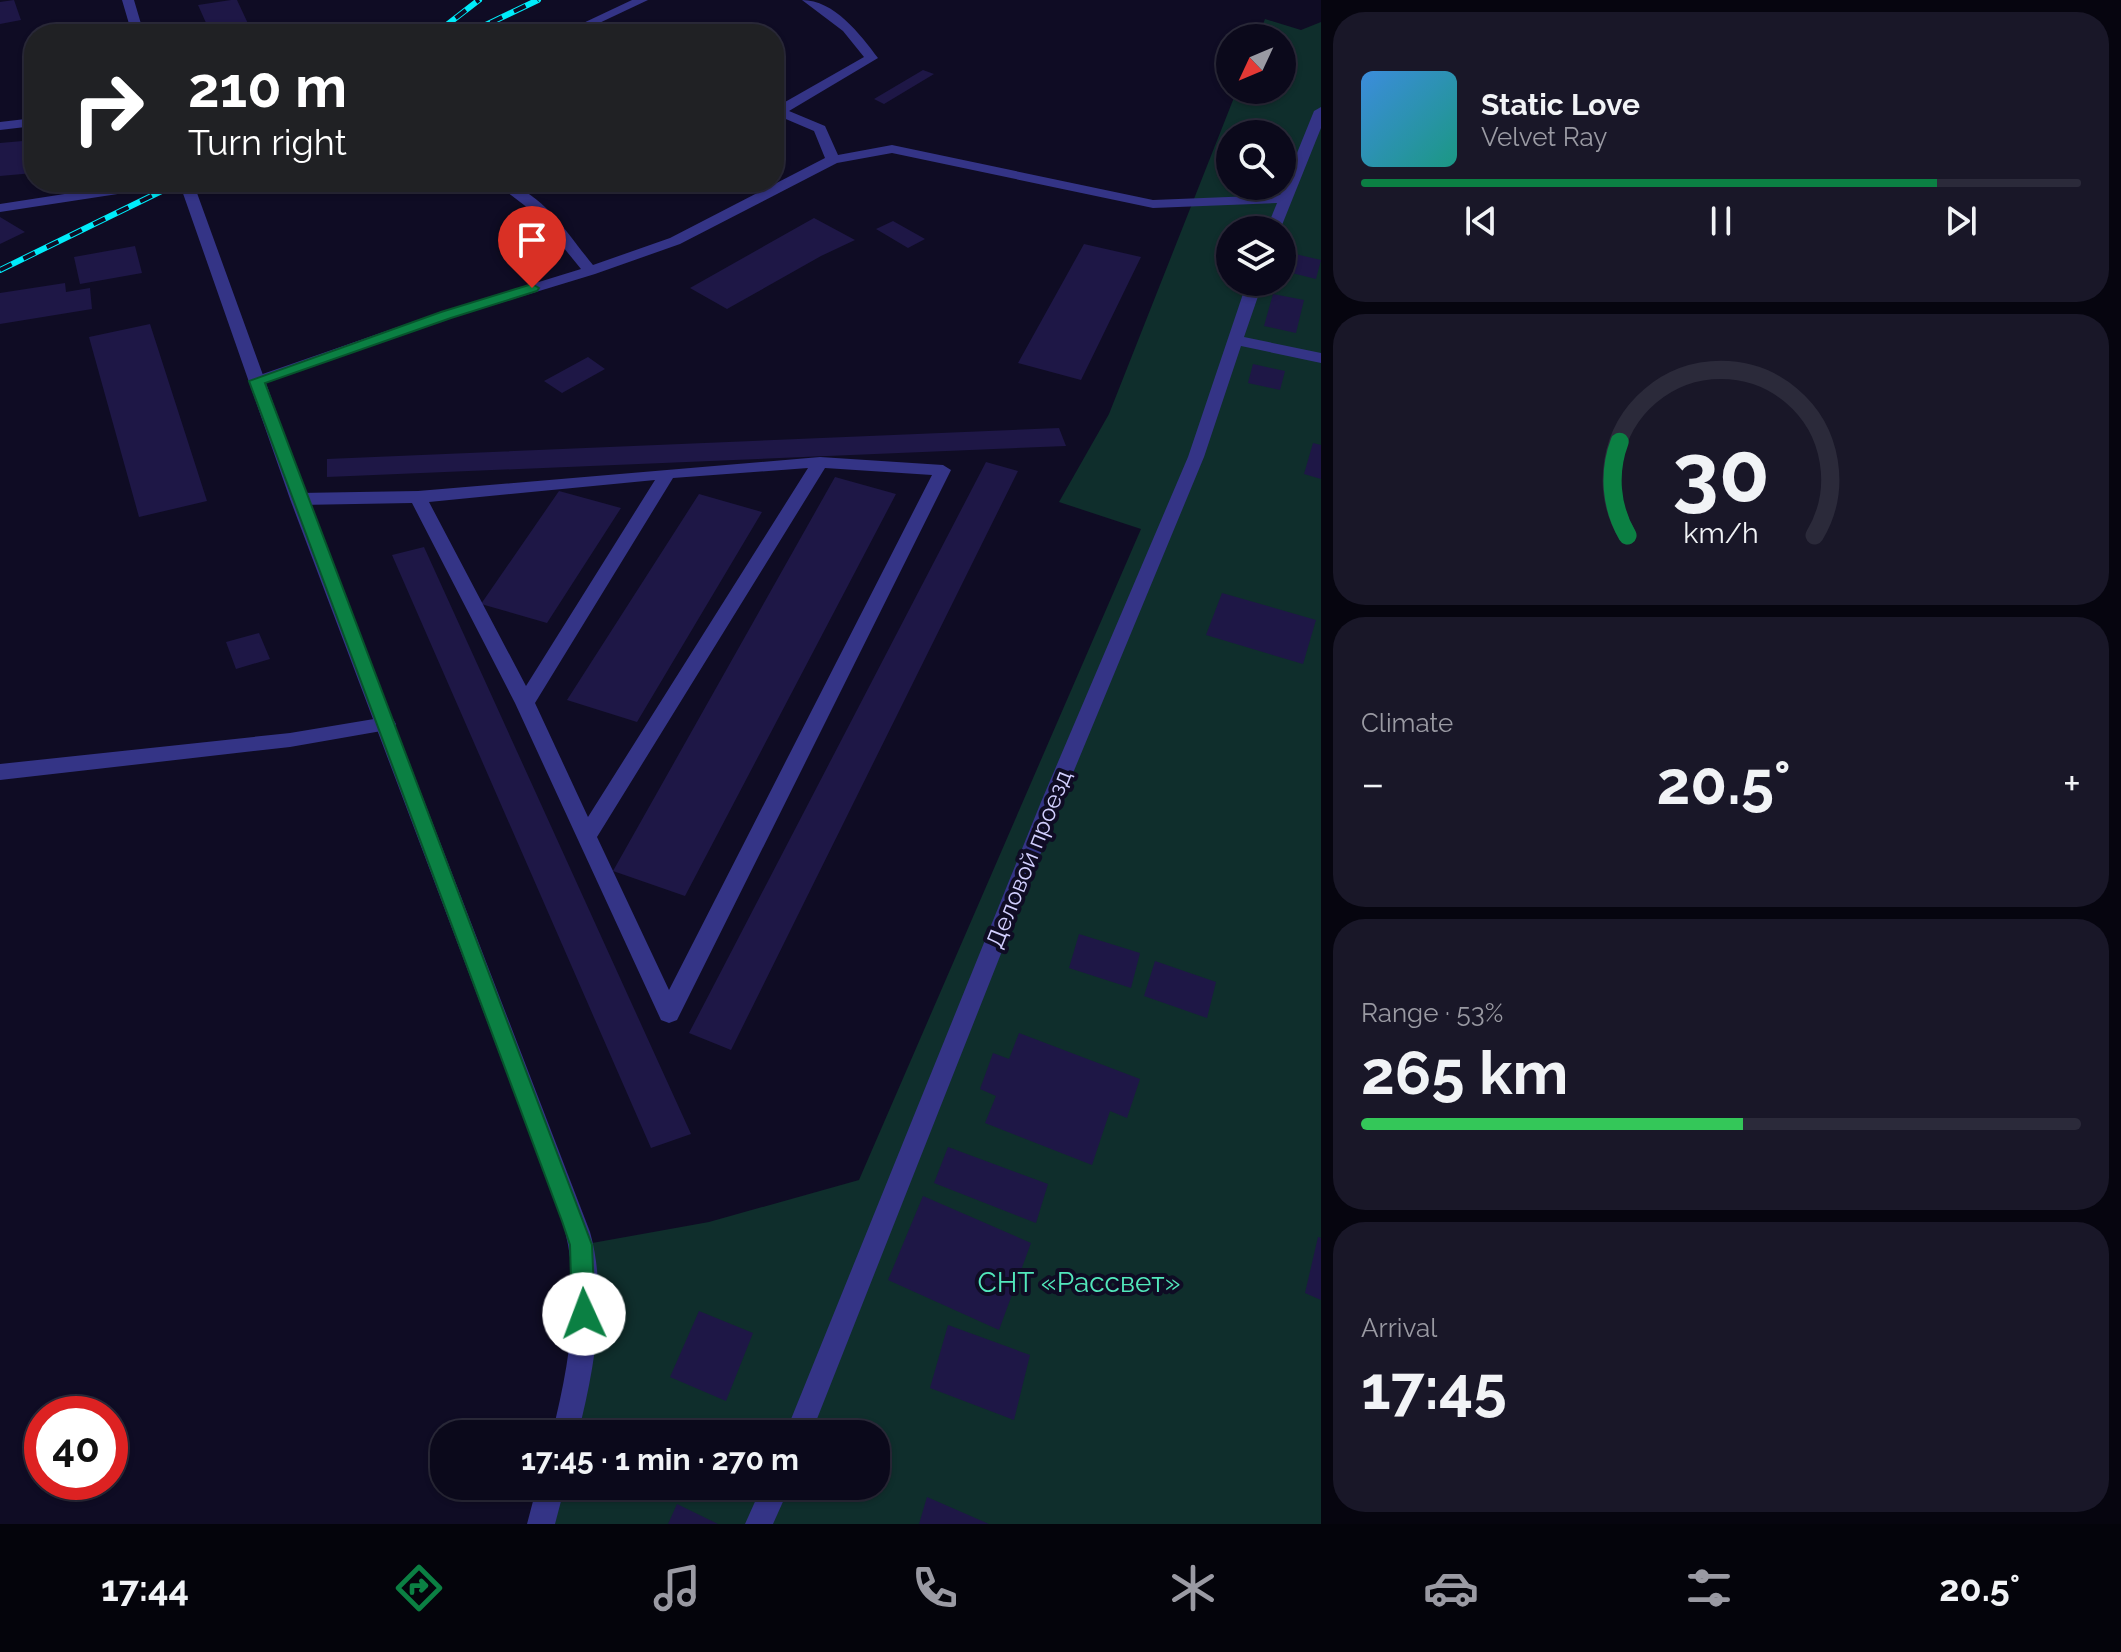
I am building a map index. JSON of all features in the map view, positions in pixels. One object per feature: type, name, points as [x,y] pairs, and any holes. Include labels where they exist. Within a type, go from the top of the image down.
[{"type":"street","points":[[128,0],[135,24]]},
{"type":"street","points":[[587,24],[642,0]]},
{"type":"street","points":[[784,106],[872,58],[847,28],[808,0]]},
{"type":"street","points":[[1296,169],[1321,111]]},
{"type":"street","points":[[784,113],[820,129],[833,160]]},
{"type":"street","points":[[0,126],[24,123]]},
{"type":"street","points":[[784,185],[833,160],[892,149],[1153,204],[1257,200]]},
{"type":"street","points":[[0,208],[105,192]]},
{"type":"street","points":[[190,192],[299,499],[581,1245],[584,1314],[575,1400],[569,1420]]},
{"type":"street","points":[[515,192],[542,212],[590,271]]},
{"type":"street","points":[[257,381],[446,315],[590,271],[675,241],[771,192]]},
{"type":"street","name":"Деловой проезд","points":[[804,1420],[1034,845],[1196,457],[1250,296]]},
{"type":"street","points":[[1235,340],[1321,358]]},
{"type":"street","points":[[299,499],[418,497],[820,462],[943,470],[669,1013],[525,703],[418,497]]},
{"type":"street","points":[[587,836],[820,462]]},
{"type":"street","points":[[525,703],[668,473]]},
{"type":"street","points":[[0,772],[290,740],[386,724]]},
{"type":"street","points":[[541,1524],[547,1500]]},
{"type":"street","points":[[759,1524],[770,1500]]},
{"type":"green space","name":"СНТ «Рассвет»","points":[[1265,19],[1281,24],[1263,24]]},
{"type":"green space","name":"СНТ «Рассвет»","points":[[1321,22],[1321,1524],[541,1524],[547,1500],[890,1500],[890,1420],[566,1420],[581,1245],[709,1222],[859,1180],[1141,529],[1059,502],[1109,414],[1216,143],[1216,200],[1296,200],[1296,120],[1225,120],[1231,104],[1296,104],[1296,28],[1301,30]]},
{"type":"building","points":[[14,0],[21,20],[0,24],[0,2]]},
{"type":"building","points":[[237,0],[248,24],[207,24],[198,5]]},
{"type":"building","points":[[923,70],[934,74],[884,104],[874,99]]},
{"type":"building","points":[[24,141],[24,174],[0,176],[0,143]]},
{"type":"building","points":[[0,217],[25,232],[0,244]]},
{"type":"building","points":[[814,218],[855,240],[727,309],[690,288]]},
{"type":"building","points":[[893,221],[925,239],[908,248],[876,229]]},
{"type":"building","points":[[1084,244],[1141,257],[1081,380],[1018,363]]},
{"type":"building","points":[[135,246],[142,273],[80,284],[74,257]]},
{"type":"building","points":[[1296,254],[1321,260],[1316,279],[1296,274]]},
{"type":"building","points":[[65,283],[66,292],[90,288],[92,309],[0,324],[0,293]]},
{"type":"building","points":[[1272,296],[1304,300],[1296,333],[1264,326]]},
{"type":"building","points":[[150,324],[207,501],[139,517],[89,337]]},
{"type":"building","points":[[588,357],[605,369],[562,393],[544,381]]},
{"type":"building","points":[[1253,364],[1285,371],[1280,390],[1248,383]]},
{"type":"building","points":[[1059,428],[1066,446],[327,477],[327,459]]},
{"type":"building","points":[[1313,443],[1321,445],[1321,479],[1304,474]]},
{"type":"building","points":[[986,462],[1018,471],[731,1050],[689,1033]]},
{"type":"building","points":[[835,477],[896,494],[685,896],[613,871]]},
{"type":"building","points":[[559,491],[621,508],[547,623],[481,604]]},
{"type":"building","points":[[699,494],[762,512],[637,722],[567,700]]},
{"type":"building","points":[[424,547],[691,1134],[651,1148],[392,555]]},
{"type":"building","points":[[1222,593],[1316,620],[1303,664],[1206,635]]},
{"type":"building","points":[[259,633],[270,659],[236,669],[226,642]]},
{"type":"building","points":[[1079,934],[1140,953],[1131,988],[1069,968]]},
{"type":"building","points":[[1155,961],[1216,982],[1207,1018],[1144,996]]},
{"type":"building","points":[[1019,1033],[1140,1079],[1127,1118],[1110,1111],[1092,1165],[985,1123],[996,1096],[980,1089],[993,1053],[1009,1059]]},
{"type":"building","points":[[948,1147],[1048,1184],[1036,1223],[934,1183]]},
{"type":"building","points":[[923,1196],[1031,1243],[999,1330],[888,1280]]},
{"type":"building","points":[[1318,1237],[1321,1238],[1321,1300],[1305,1293]]},
{"type":"building","points":[[699,1311],[753,1333],[726,1401],[670,1377]]},
{"type":"building","points":[[948,1325],[1030,1355],[1014,1420],[930,1388]]},
{"type":"building","points":[[927,1497],[989,1524],[919,1524]]},
{"type":"building","points":[[677,1504],[718,1524],[668,1524]]},
{"type":"railway","points":[[448,24],[479,0]]},
{"type":"railway","points":[[488,24],[538,0]]},
{"type":"railway","points":[[0,270],[160,192]]},
{"type":"route","points":[[532,288],[257,381],[573,1221],[581,1245],[584,1314]]}]
